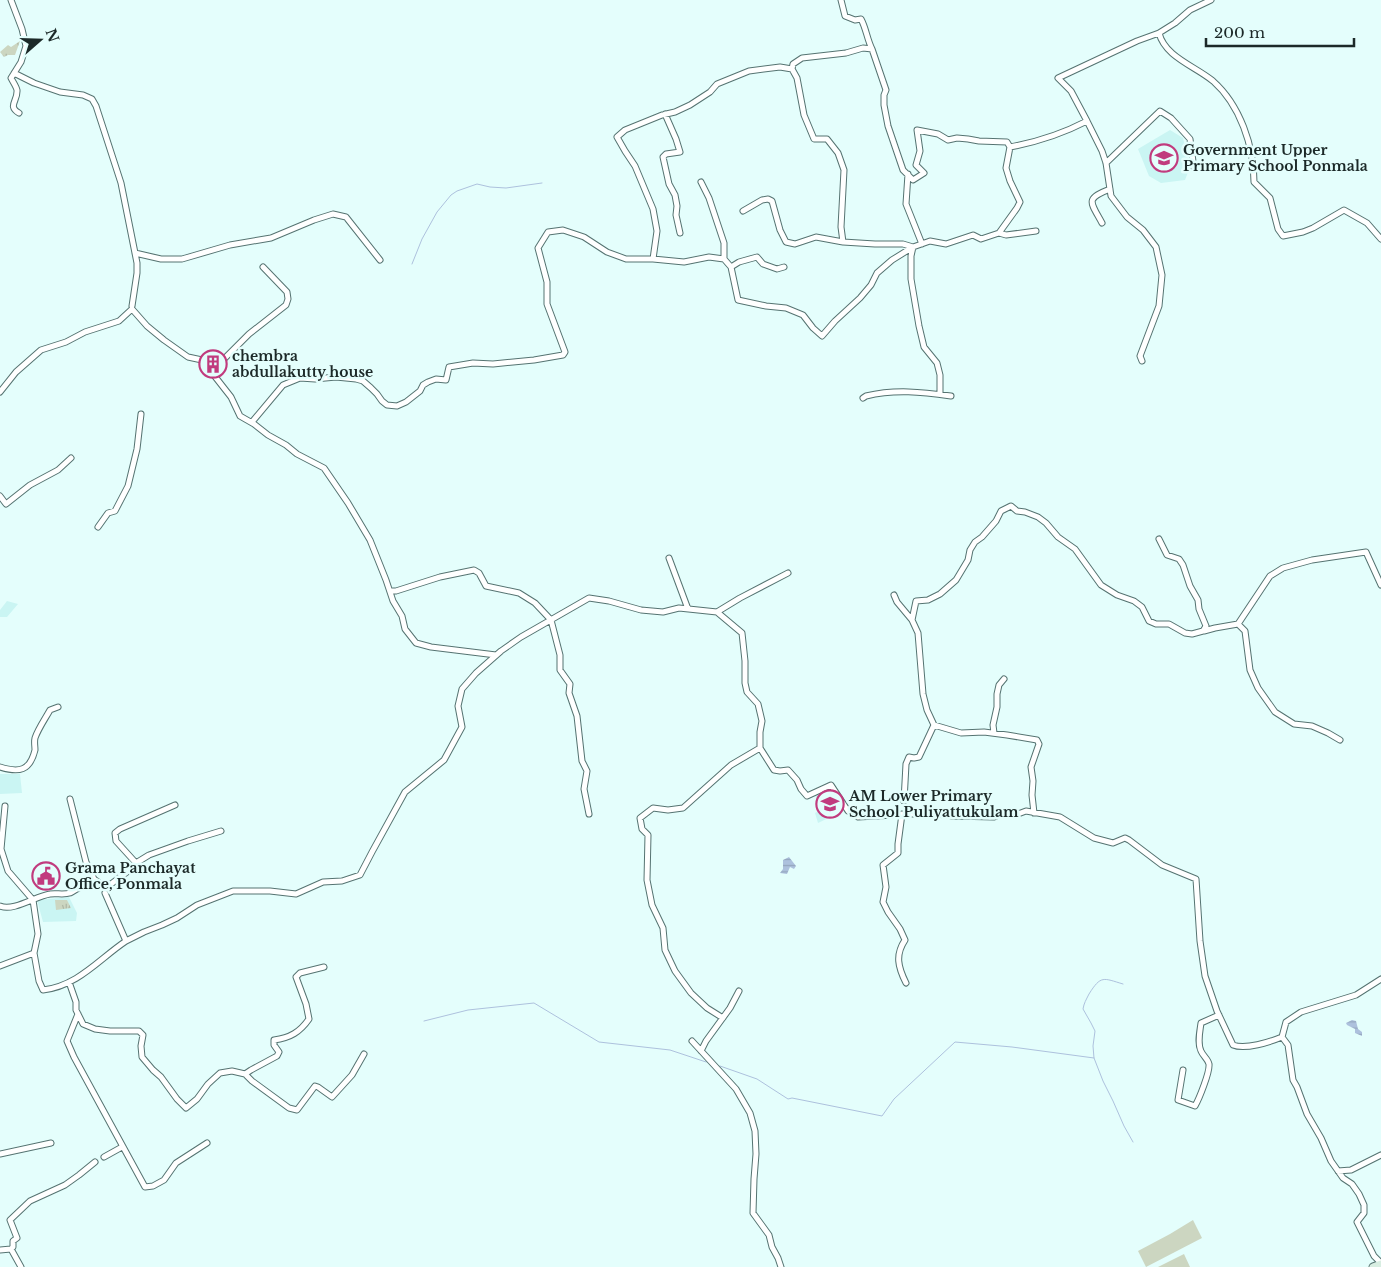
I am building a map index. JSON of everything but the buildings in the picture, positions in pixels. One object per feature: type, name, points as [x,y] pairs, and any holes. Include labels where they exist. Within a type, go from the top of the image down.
[{"type":"street","points":[[11,0],[26,46],[21,62],[11,78],[17,90],[13,108],[19,113]]},
{"type":"street","points":[[841,0],[846,16],[855,20],[861,18],[865,26],[868,40],[886,90],[884,95],[886,117],[903,170],[913,180],[924,173],[916,165],[920,150],[916,130],[938,134],[948,140],[957,138],[979,142],[1007,142],[1010,147],[1006,168],[1020,202],[999,233]]},
{"type":"street","points":[[1142,361],[1140,356],[1159,306],[1162,275],[1156,247],[1143,230],[1127,217],[1111,196],[1106,163],[1102,151],[1071,92],[1058,78],[1137,41],[1159,33],[1175,23],[1190,10],[1211,0]]},
{"type":"street","points":[[1159,33],[1161,41],[1178,57],[1212,80],[1238,112],[1251,151],[1254,182],[1270,198],[1278,229],[1283,236],[1313,228],[1344,210],[1366,223],[1381,239]]},
{"type":"street","points":[[792,69],[795,62],[802,58],[872,48]]},
{"type":"street","points":[[653,258],[657,231],[653,209],[635,166],[617,137],[625,130],[690,105],[710,92],[717,84],[749,71],[780,67],[792,69]]},
{"type":"street","points":[[792,69],[797,78],[804,115],[814,139],[827,139],[838,153],[844,170],[841,227],[843,242]]},
{"type":"street","points":[[14,73],[34,84],[60,92],[83,95],[92,99],[96,106],[121,183],[135,253],[137,273],[132,306]]},
{"type":"street","points":[[1106,163],[1160,111],[1171,118],[1190,139],[1194,169]]},
{"type":"street","points":[[665,114],[680,152],[666,154],[662,157],[669,184],[675,195],[676,215],[680,234]]},
{"type":"street","points":[[1010,147],[1032,143],[1066,132],[1087,121]]},
{"type":"street","points":[[908,174],[906,204],[922,244]]},
{"type":"street","points":[[701,182],[709,198],[724,243],[724,259],[731,267],[738,300],[786,308],[804,315],[813,328],[822,336],[860,298],[871,285],[877,273],[892,260],[913,247],[930,241],[946,244],[973,235],[981,239],[999,233],[1006,235],[1036,231]]},
{"type":"street","points":[[1102,223],[1092,205],[1092,199],[1095,195],[1110,189]]},
{"type":"street","points":[[743,211],[762,200],[768,199],[772,201],[780,230],[786,242],[794,244],[816,237],[843,242],[903,244],[913,247]]},
{"type":"street","points":[[135,253],[161,259],[182,259],[230,245],[271,238],[333,214],[346,217],[380,260]]},
{"type":"street","points":[[252,422],[283,385],[300,378],[336,377],[363,381],[387,405],[396,406],[406,402],[428,382],[436,379],[446,380],[449,368],[473,363],[493,364],[563,355],[565,352],[547,304],[547,282],[538,248],[548,232],[564,230],[584,237],[607,252],[626,259],[653,258],[684,262],[709,257],[724,259]]},
{"type":"street","points":[[913,247],[911,279],[919,326],[924,347],[937,363],[940,376],[940,394]]},
{"type":"street","points":[[731,267],[739,262],[758,257],[763,264],[777,269],[784,267]]},
{"type":"street","points":[[212,371],[249,334],[286,305],[288,299],[287,292],[263,267]]},
{"type":"street","points":[[0,392],[16,372],[41,350],[118,321],[132,309],[147,326],[164,340],[188,357],[202,360],[231,397],[240,416],[252,422],[268,436],[286,445],[297,454],[324,468],[370,540],[393,601],[402,616],[405,629],[416,643],[431,647],[496,655]]},
{"type":"street","points":[[863,398],[888,391],[927,392],[951,396]]},
{"type":"street","points":[[98,527],[108,513],[115,511],[128,486],[137,450],[140,414]]},
{"type":"street","points":[[0,496],[6,504],[30,485],[58,470],[71,458]]},
{"type":"street","points":[[913,622],[916,601],[928,600],[940,594],[956,580],[968,560],[970,550],[975,542],[982,537],[1001,511],[1011,506],[1017,511],[1038,517],[1046,523],[1058,537],[1075,549],[1101,584],[1117,595],[1134,601],[1142,607],[1149,622],[1169,624],[1185,633],[1192,634],[1238,624],[1270,576],[1283,568],[1312,560],[1366,552],[1381,585]]},
{"type":"street","points":[[1159,538],[1167,555],[1179,559],[1183,565],[1190,586],[1198,600],[1206,626],[1203,631]]},
{"type":"street","points":[[669,558],[688,609]]},
{"type":"street","points":[[390,592],[440,577],[474,570],[479,573],[486,586],[519,594],[535,603],[551,620],[560,655],[560,670],[570,684],[569,693],[577,716],[582,761],[587,771],[584,789],[589,814]]},
{"type":"street","points":[[717,612],[788,573]]},
{"type":"street","points":[[894,595],[897,602],[913,622],[918,633],[923,694],[934,725],[919,758],[909,757],[906,764],[904,801]]},
{"type":"street","points":[[5,806],[1,849],[8,871],[33,900],[38,934],[34,953],[35,966],[43,990],[54,988],[77,979],[126,941],[162,926],[197,905],[233,891],[270,891],[296,894],[323,882],[342,881],[360,875],[406,792],[444,760],[462,727],[458,706],[462,689],[476,672],[521,637],[589,598],[609,601],[641,610],[662,612],[678,608],[717,612],[742,633],[747,692],[758,704],[762,721],[760,748],[774,770],[780,772],[788,770],[808,796],[831,785],[848,811],[858,817],[930,813],[994,817],[1008,811],[1018,814],[1026,811],[1034,812],[1060,817],[1094,838],[1113,843],[1125,838],[1129,840],[1162,865],[1196,879],[1200,941],[1205,976],[1219,1015],[1233,1045],[1239,1047],[1262,1044],[1282,1037]]},
{"type":"street","points":[[1238,624],[1245,631],[1250,670],[1258,688],[1275,712],[1294,724],[1312,726],[1340,740]]},
{"type":"street","points":[[994,733],[993,725],[997,694],[999,685],[1004,679]]},
{"type":"street","points":[[0,767],[22,770],[31,763],[35,749],[35,740],[40,728],[50,710],[58,707]]},
{"type":"street","points":[[934,725],[961,733],[994,733],[1036,740],[1039,744],[1031,767],[1034,812]]},
{"type":"street","points":[[723,1018],[707,1008],[691,993],[675,971],[665,950],[663,928],[652,905],[647,880],[648,835],[642,829],[640,818],[653,808],[668,810],[683,808],[731,765],[760,748]]},
{"type":"street","points":[[70,800],[86,862],[94,879],[101,884],[111,884],[136,863],[160,851],[220,831]]},
{"type":"street","points":[[136,863],[116,841],[115,833],[174,805]]},
{"type":"street","points":[[902,814],[898,853],[883,865],[886,887],[884,902],[905,940],[900,947],[898,956],[906,983]]},
{"type":"street","points":[[0,906],[4,908],[23,904],[37,897],[51,894],[68,894],[94,879]]},
{"type":"street","points":[[105,893],[126,941]]},
{"type":"street","points":[[0,966],[34,953]]},
{"type":"street","points":[[246,1074],[277,1056],[279,1052],[274,1045],[274,1040],[296,1034],[304,1026],[309,1019],[306,1004],[296,977],[300,972],[324,967]]},
{"type":"street","points":[[1282,1037],[1286,1022],[1301,1012],[1356,995],[1381,979]]},
{"type":"street","points":[[69,982],[78,1014],[83,1024],[95,1029],[139,1031],[143,1035],[142,1057],[186,1108],[197,1099],[208,1084],[220,1073],[232,1071],[246,1074],[289,1108],[296,1110],[314,1086],[332,1097],[352,1075],[364,1054]]},
{"type":"street","points":[[701,1051],[740,991]]},
{"type":"street","points":[[78,1014],[67,1041],[145,1188],[164,1180],[176,1163],[207,1143]]},
{"type":"street","points":[[1183,1070],[1178,1100],[1195,1106],[1209,1066],[1209,1061],[1200,1050],[1199,1045],[1202,1024],[1219,1015]]},
{"type":"street","points":[[1282,1037],[1288,1045],[1290,1070],[1307,1114],[1321,1138],[1331,1161],[1343,1178],[1352,1184],[1364,1205],[1364,1213],[1357,1222],[1374,1256],[1381,1263],[1373,1267]]},
{"type":"street","points":[[692,1041],[736,1089],[750,1113],[755,1131],[756,1154],[753,1212],[769,1235],[780,1267]]},
{"type":"street","points":[[0,1154],[51,1143]]},
{"type":"street","points":[[104,1157],[122,1147]]},
{"type":"street","points":[[1338,1171],[1351,1170],[1381,1155]]},
{"type":"street","points":[[11,1249],[13,1241],[17,1238],[10,1220],[30,1201],[64,1185],[95,1162]]},
{"type":"street","points":[[0,1250],[11,1249]]},
{"type":"street","points":[[11,1249],[22,1267]]},
{"type":"shaded area","name":"Government Upper Primary School Ponmala","points":[[1170,130],[1183,138],[1190,167],[1185,180],[1161,183],[1149,176],[1138,149]]},
{"type":"shaded area","points":[[7,601],[18,604],[7,617],[0,617],[0,610]]},
{"type":"shaded area","points":[[0,774],[20,774],[22,793],[0,794]]},
{"type":"shaded area","name":"AM Lower Primary School Puliyattukulam","points":[[832,788],[843,811],[818,823],[815,813],[819,811],[820,806],[815,795]]},
{"type":"shaded area","points":[[789,857],[796,866],[794,869],[790,867],[787,874],[780,873],[783,869],[783,860]]},
{"type":"shaded area","points":[[69,897],[77,913],[76,921],[43,922],[37,900]]},
{"type":"shaded area","points":[[1352,1020],[1356,1021],[1362,1036],[1355,1033],[1355,1029],[1347,1025],[1346,1023]]},
{"type":"green space","points":[[20,41],[15,55],[4,57],[0,52],[8,45],[11,47]]},
{"type":"green space","points":[[55,900],[67,900],[71,908],[56,910]]},
{"type":"green space","points":[[1193,1220],[1202,1238],[1146,1267],[1138,1251]]},
{"type":"green space","points":[[1184,1254],[1190,1267],[1158,1267]]},
{"type":"waterway","points":[[412,264],[422,239],[437,212],[451,195],[457,191],[477,184],[506,188],[542,183]]},
{"type":"waterway","points":[[1123,984],[1107,980],[1100,981],[1089,994],[1083,1009],[1095,1031],[1094,1058],[1103,1081],[1133,1142]]},
{"type":"waterway","points":[[424,1021],[468,1010],[534,1003],[599,1042],[670,1050],[706,1062]]},
{"type":"waterway","points":[[720,1066],[757,1079],[788,1099],[792,1098],[882,1116],[894,1099],[955,1042],[1012,1047],[1094,1058]]},
{"type":"place","name":"Government Upper Primary School Ponmala","points":[[1164,158]]},
{"type":"place","name":"chembra abdullakutty house","points":[[213,364]]},
{"type":"place","name":"AM Lower Primary School Puliyattukulam","points":[[830,804]]},
{"type":"place","name":"Grama Panchayat Office, Ponmala","points":[[46,876]]}]
